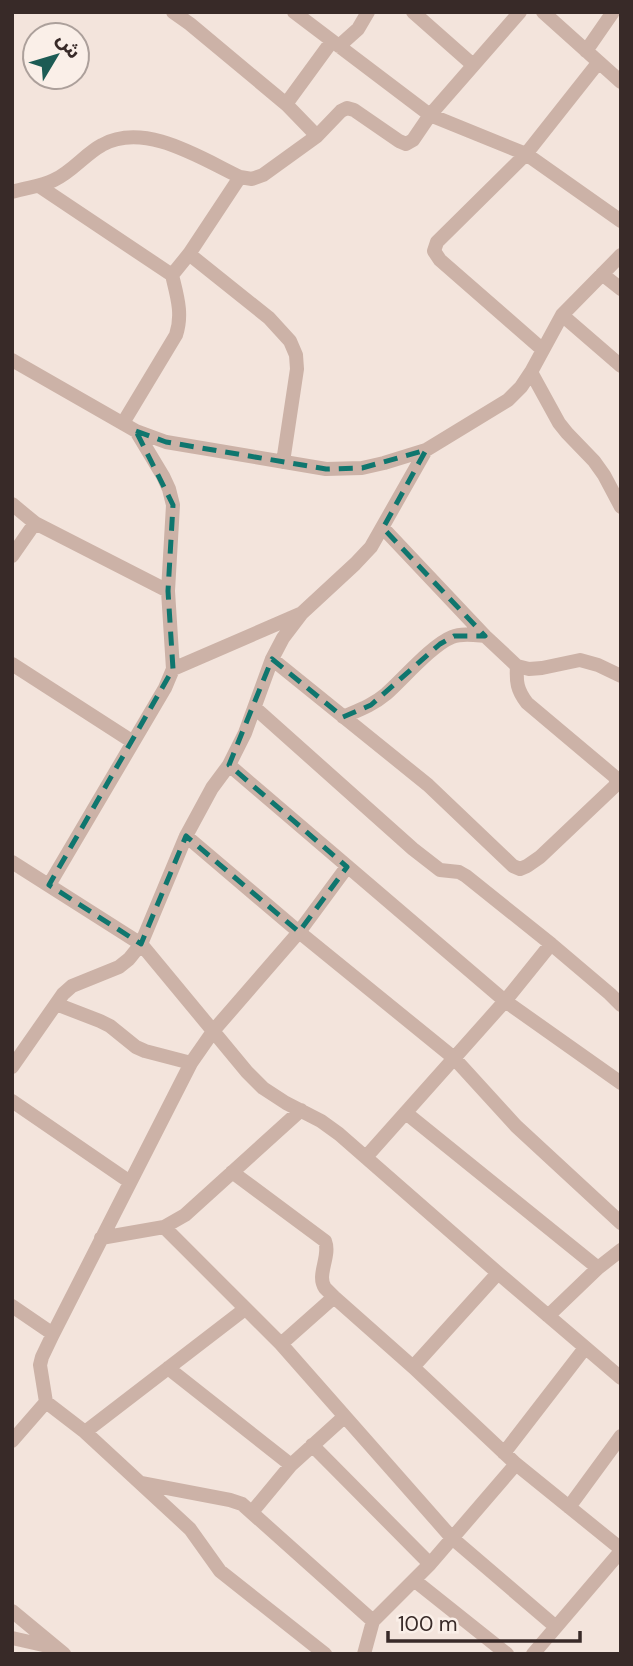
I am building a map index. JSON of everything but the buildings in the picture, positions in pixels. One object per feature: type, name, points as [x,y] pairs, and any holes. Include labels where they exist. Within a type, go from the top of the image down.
[{"type":"street","points":[[173,12],[286,104],[317,136]]},
{"type":"street","points":[[294,12],[430,115],[526,154],[621,220]]},
{"type":"street","points":[[286,104],[335,44],[358,29],[368,12]]},
{"type":"street","points":[[413,12],[472,65]]},
{"type":"street","points":[[12,192],[57,179],[100,145],[114,139],[132,137],[162,140],[240,177],[252,179],[317,136],[347,108],[406,144],[413,140],[430,115],[520,12]]},
{"type":"street","points":[[543,12],[621,82]]},
{"type":"street","points":[[586,51],[613,12]]},
{"type":"street","points":[[543,350],[440,260],[434,251],[437,242],[526,154],[598,63]]},
{"type":"street","points":[[172,275],[240,177]]},
{"type":"street","points":[[40,186],[172,275],[180,310],[179,326],[130,427]]},
{"type":"street","points":[[189,254],[269,318],[290,341],[296,355],[297,369],[283,462]]},
{"type":"street","points":[[16,364],[130,427],[166,442],[326,469],[362,468],[426,450],[508,400],[522,387],[562,315],[621,255]]},
{"type":"street","points":[[602,274],[621,289]]},
{"type":"street","points":[[562,315],[621,366]]},
{"type":"street","points":[[531,372],[559,423],[594,461],[621,508]]},
{"type":"street","points":[[49,885],[165,688],[173,669],[169,591],[173,505],[163,476],[130,427]]},
{"type":"street","points":[[12,1067],[63,994],[72,986],[119,967],[129,960],[141,944],[186,836],[245,733],[272,659],[283,638],[302,613],[371,547],[426,450]]},
{"type":"street","points":[[12,504],[35,523],[169,591]]},
{"type":"street","points":[[12,556],[35,523]]},
{"type":"street","points":[[383,528],[517,666],[528,669],[542,668],[579,660],[621,676]]},
{"type":"street","points":[[173,669],[302,613]]},
{"type":"street","points":[[343,717],[372,705],[440,644],[454,636],[485,636]]},
{"type":"street","points":[[272,659],[428,785],[513,866],[520,869],[540,857],[617,784],[615,776],[527,703],[516,683],[517,666]]},
{"type":"street","points":[[13,666],[133,742]]},
{"type":"street","points":[[254,708],[413,849],[440,870],[459,872],[466,876],[551,944],[621,1005]]},
{"type":"street","points":[[229,765],[505,1001],[621,1083]]},
{"type":"street","points":[[186,836],[454,1058],[516,1126],[621,1223]]},
{"type":"street","points":[[12,862],[141,944],[263,1088],[285,1103],[321,1121],[366,1157],[621,1378]]},
{"type":"street","points":[[325,1654],[220,1571],[191,1529],[85,1432],[46,1402],[40,1365],[52,1334],[191,1063],[214,1030],[299,932],[348,867]]},
{"type":"street","points":[[366,1157],[505,1001],[551,944]]},
{"type":"street","points":[[56,1004],[110,1026],[145,1051],[191,1063]]},
{"type":"street","points":[[12,1101],[130,1182]]},
{"type":"street","points":[[101,1238],[164,1227],[185,1215],[301,1110]]},
{"type":"street","points":[[406,1112],[598,1268]]},
{"type":"street","points":[[232,1172],[325,1241],[328,1248],[322,1280],[325,1288],[334,1297],[516,1464],[621,1550],[533,1654]]},
{"type":"street","points":[[164,1227],[281,1344],[452,1538],[556,1627]]},
{"type":"street","points":[[548,1316],[621,1250]]},
{"type":"street","points":[[412,1367],[498,1273]]},
{"type":"street","points":[[281,1344],[334,1297]]},
{"type":"street","points":[[12,1306],[52,1334]]},
{"type":"street","points":[[85,1432],[246,1309]]},
{"type":"street","points":[[504,1453],[585,1348]]},
{"type":"street","points":[[168,1368],[291,1465]]},
{"type":"street","points":[[12,1441],[46,1402]]},
{"type":"street","points":[[251,1512],[291,1465],[344,1417]]},
{"type":"street","points":[[569,1507],[621,1436]]},
{"type":"street","points":[[312,1445],[430,1564]]},
{"type":"street","points":[[364,1654],[373,1621],[430,1564],[516,1464]]},
{"type":"street","points":[[141,1483],[242,1504],[373,1621]]},
{"type":"street","points":[[414,1580],[507,1654]]},
{"type":"street","points":[[12,1611],[60,1651]]},
{"type":"street","points":[[12,1638],[60,1651]]},
{"type":"highlighted area","points":[[136,431],[166,442],[326,469],[362,468],[426,450],[383,528],[485,636],[454,636],[440,644],[371,705],[343,717],[272,659],[229,765],[347,867],[299,932],[186,836],[141,944],[49,885],[173,669],[168,591],[173,505]]}]
